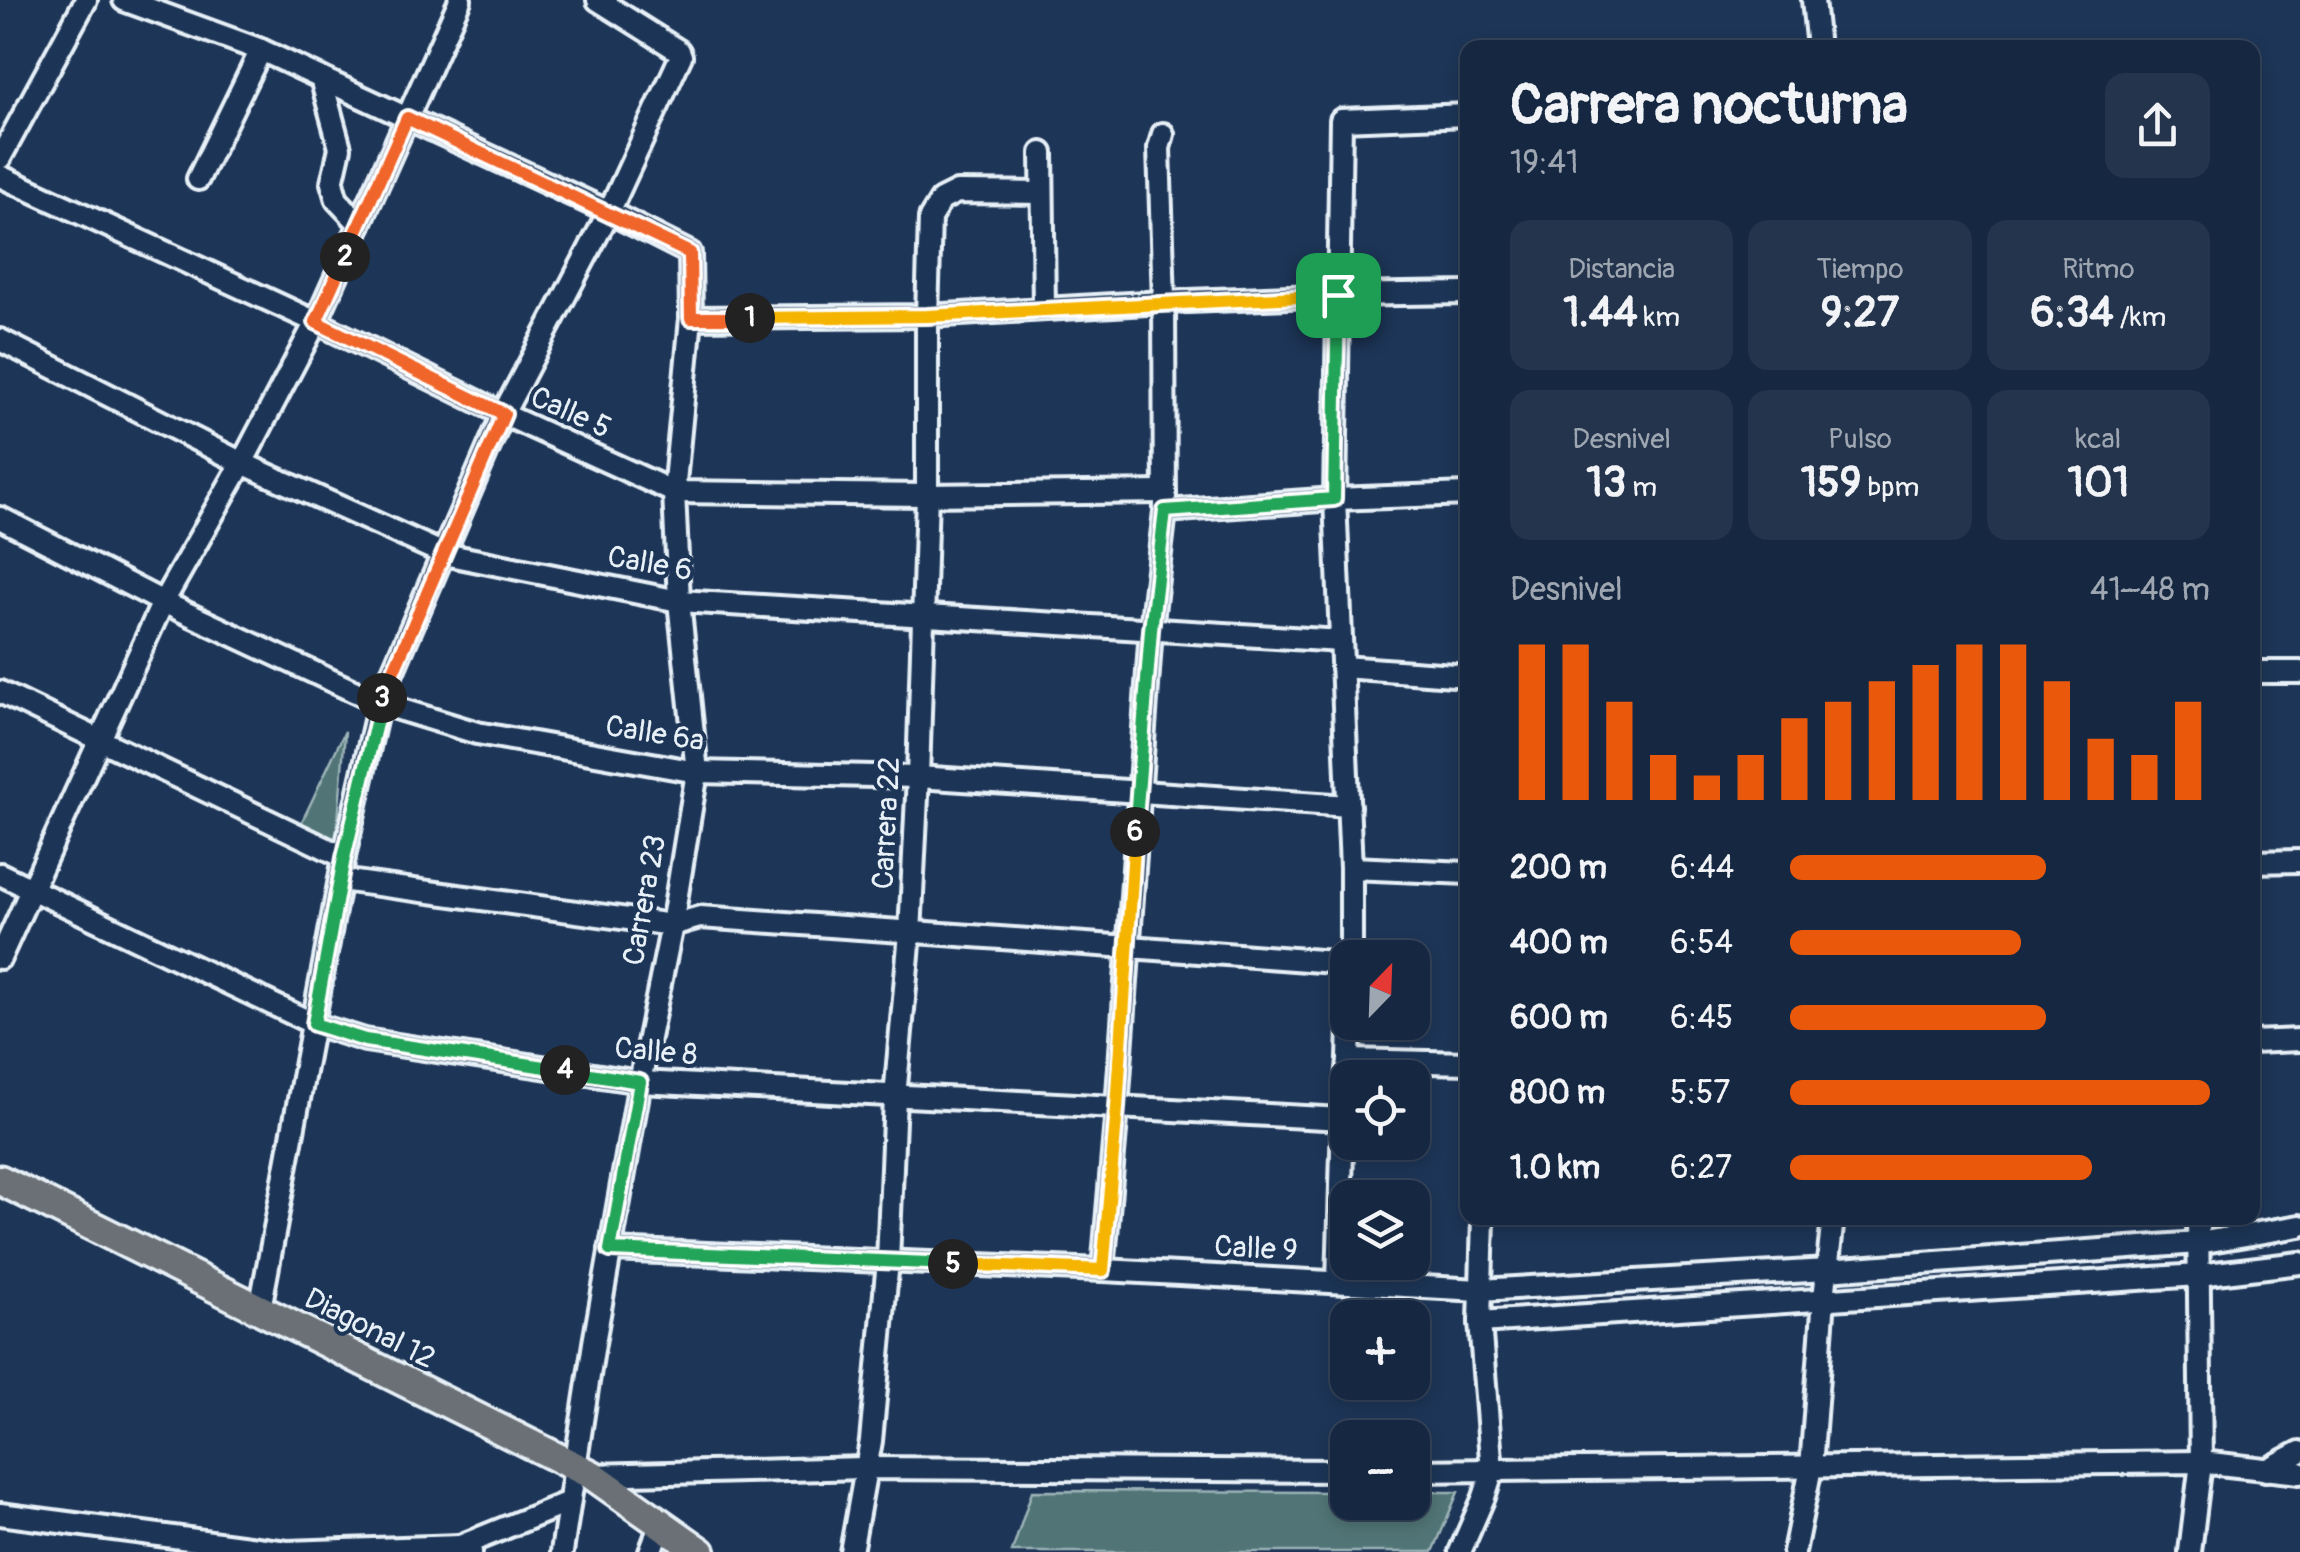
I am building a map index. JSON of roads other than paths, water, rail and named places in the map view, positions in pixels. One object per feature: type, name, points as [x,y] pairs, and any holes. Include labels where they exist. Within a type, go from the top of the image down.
[{"type":"highway","name":"Diagonal 12","points":[[0,1180],[583,1470],[701,1552]]},
{"type":"street","points":[[0,158],[86,0]]},
{"type":"street","points":[[124,0],[261,50],[609,212]]},
{"type":"street","points":[[0,958],[163,602],[316,322],[460,0]]},
{"type":"street","points":[[260,1309],[344,858],[379,703],[504,414],[609,212],[681,56],[679,51],[598,0]]},
{"type":"street","points":[[1813,0],[1817,40]]},
{"type":"street","points":[[198,178],[261,50]]},
{"type":"street","points":[[320,78],[340,148],[332,183],[337,200],[360,224]]},
{"type":"street","points":[[1349,940],[1351,868],[1334,499],[1340,120],[1460,114]]},
{"type":"street","points":[[1103,1270],[1151,630],[1165,502],[1159,148],[1163,134]]},
{"type":"street","points":[[1042,153],[1044,310]]},
{"type":"street","name":"Calle 5","points":[[0,176],[674,492],[1165,502],[1460,494]]},
{"type":"street","name":"Carrera 22","points":[[851,1552],[871,1442],[888,1261],[895,1097],[910,934],[924,616],[930,218],[940,200],[958,192],[1042,193]]},
{"type":"street","name":"Carrera 23","points":[[562,1552],[569,1502],[583,1470],[610,1250],[697,772],[679,602],[674,492],[691,318],[690,253],[609,212]]},
{"type":"street","points":[[691,318],[927,316],[1164,302],[1460,293]]},
{"type":"street","name":"Calle 6","points":[[0,340],[242,463],[444,554],[679,602],[1341,641]]},
{"type":"street","name":"Calle 6a","points":[[0,518],[163,602],[379,703],[477,732],[697,772],[918,777],[1348,806]]},
{"type":"street","points":[[1342,666],[1460,675]]},
{"type":"street","points":[[2260,672],[2300,672]]},
{"type":"street","points":[[0,692],[344,858]]},
{"type":"street","points":[[2260,862],[2300,861]]},
{"type":"street","points":[[1351,868],[1460,872]]},
{"type":"street","name":"Calle 8","points":[[0,874],[314,1024],[365,1040],[640,1082],[1330,1118]]},
{"type":"street","points":[[341,880],[672,926],[700,917],[910,934],[1330,959]]},
{"type":"street","points":[[1349,1060],[1350,1040]]},
{"type":"street","points":[[2260,1042],[2300,1040]]},
{"type":"street","points":[[1430,1061],[1460,1062]]},
{"type":"street","points":[[1338,1282],[1342,1160]]},
{"type":"street","points":[[1462,1552],[1492,1472],[1480,1322],[1483,1225]]},
{"type":"street","points":[[1794,1552],[1811,1467],[1832,1225]]},
{"type":"street","points":[[2190,1552],[2201,1462],[2198,1225]]},
{"type":"street","name":"Calle 9","points":[[610,1250],[1480,1290],[2198,1243],[2300,1226]]},
{"type":"street","points":[[1480,1322],[2199,1274],[2300,1263]]},
{"type":"street","points":[[2266,1470],[2300,1452]]},
{"type":"street","points":[[1430,1472],[2201,1462],[2300,1473]]},
{"type":"street","points":[[583,1470],[1330,1471]]},
{"type":"street","points":[[0,1514],[211,1548],[286,1552],[466,1549],[569,1502]]},
{"type":"street","points":[[650,1552],[661,1523]]}]
